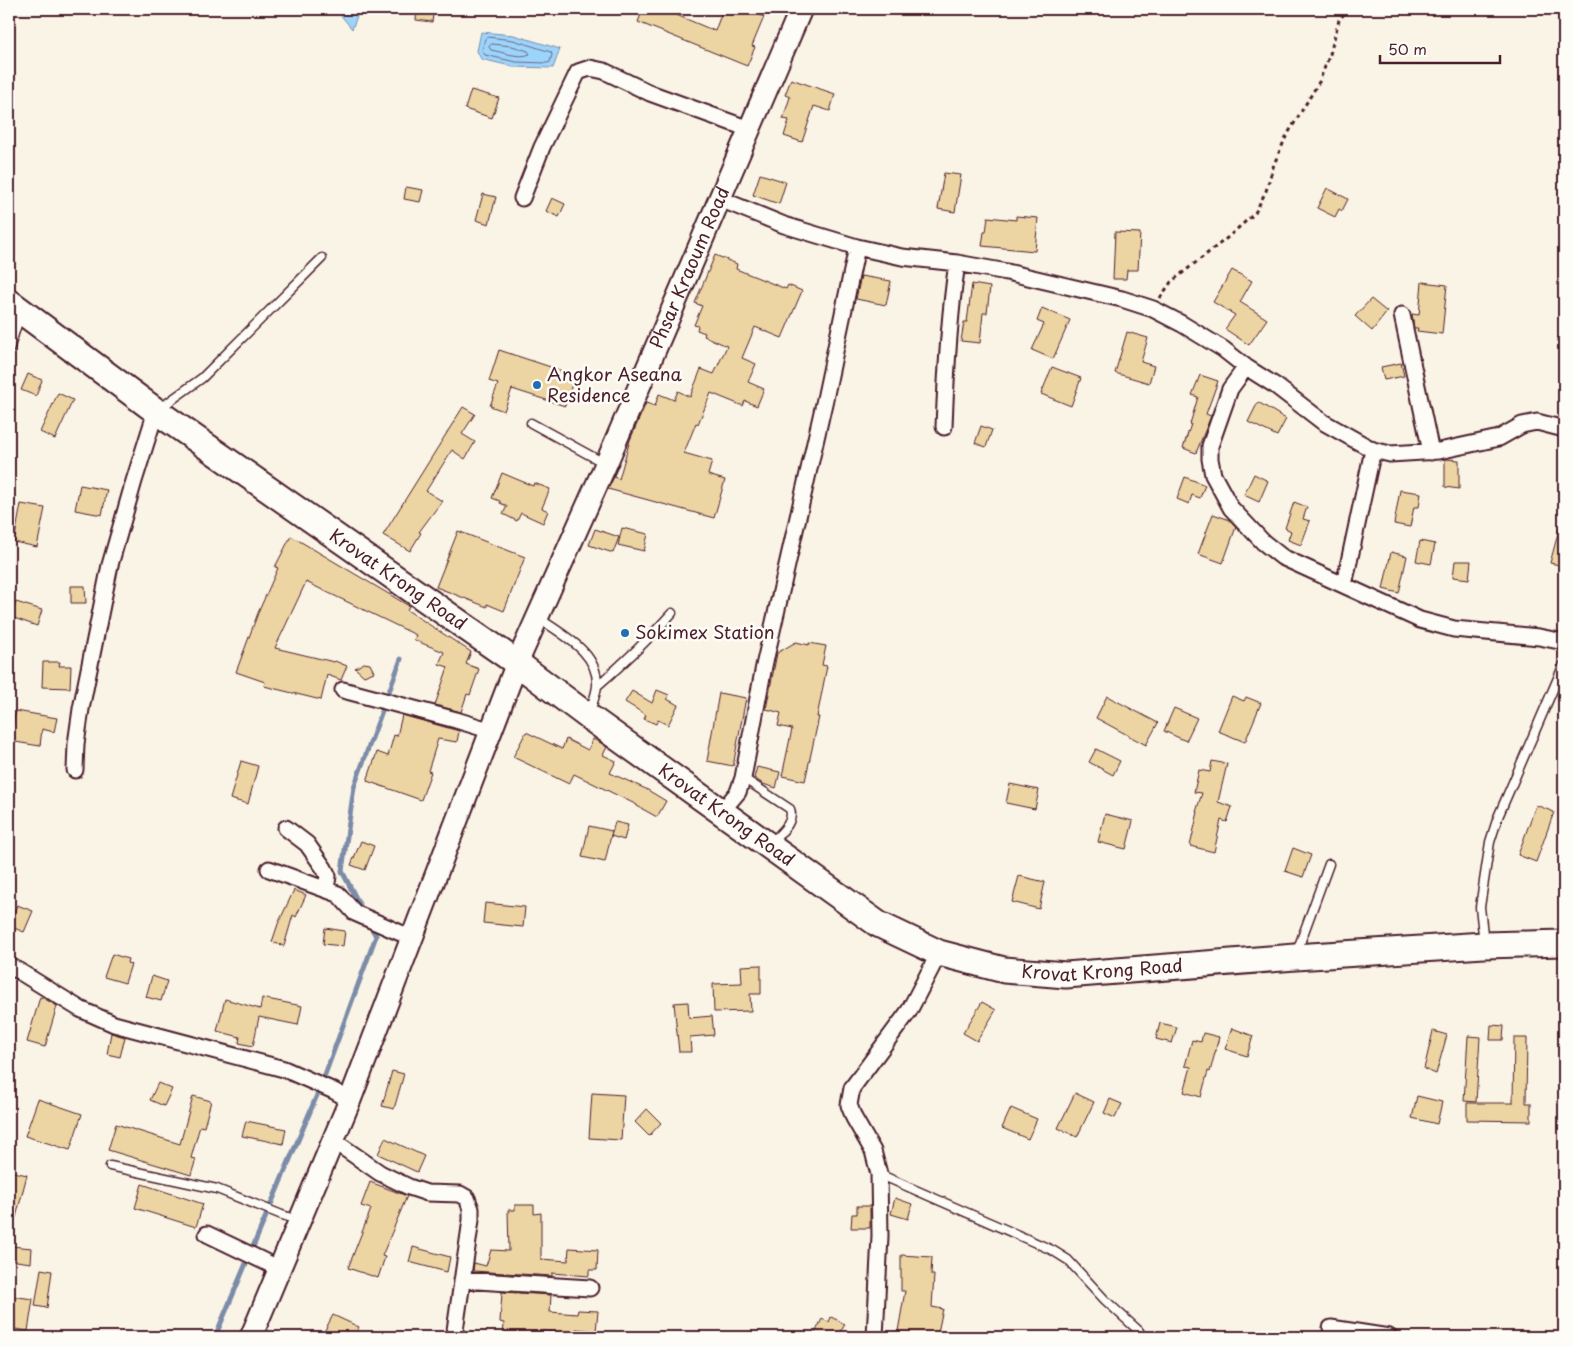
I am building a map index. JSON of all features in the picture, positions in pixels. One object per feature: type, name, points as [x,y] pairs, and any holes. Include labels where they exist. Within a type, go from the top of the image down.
[{"type":"highway","name":"Krovat Krong Road","points":[[15,306],[156,411],[517,664],[878,924],[939,953],[1004,970],[1066,975],[1295,957],[1484,945],[1564,943]]},
{"type":"main road","name":"Phsar Kraoum Road","points":[[251,1337],[280,1269],[291,1218],[334,1140],[342,1096],[412,938],[517,664],[606,464],[801,9]]},
{"type":"street","points":[[522,198],[542,147],[578,72],[590,68],[604,71],[650,93],[750,129]]},
{"type":"street","points":[[720,199],[784,225],[858,247],[902,257],[957,263],[1041,280],[1122,299],[1153,309],[1223,349],[1323,422],[1373,450],[1390,454],[1439,451],[1498,438],[1522,424],[1536,422],[1564,429]]},
{"type":"street","points":[[722,812],[738,792],[743,778],[764,666],[858,247]]},
{"type":"street","points":[[944,427],[951,304],[957,263]]},
{"type":"street","points":[[1402,315],[1431,452]]},
{"type":"street","points":[[1246,367],[1230,389],[1210,446],[1210,458],[1213,475],[1231,508],[1263,542],[1282,557],[1420,620],[1454,629],[1539,637],[1564,642]]},
{"type":"street","points":[[75,770],[76,744],[81,709],[110,565],[156,411]]},
{"type":"street","points":[[1344,585],[1373,450]]},
{"type":"street","points":[[343,690],[492,731]]},
{"type":"street","points":[[286,828],[308,844],[324,868],[328,876],[326,889]]},
{"type":"street","points":[[269,869],[338,894],[352,910],[412,938]]},
{"type":"street","points":[[875,1337],[880,1236],[879,1174],[873,1152],[849,1105],[852,1088],[909,1011],[939,953]]},
{"type":"street","points":[[9,965],[80,1009],[114,1024],[284,1069],[342,1096]]},
{"type":"street","points":[[334,1140],[380,1173],[409,1187],[427,1193],[460,1194],[467,1198],[471,1209],[471,1220],[454,1337]]},
{"type":"street","points":[[206,1234],[280,1269]]},
{"type":"street","points":[[462,1280],[590,1288]]},
{"type":"street","points":[[1331,1328],[1389,1337]]},
{"type":"lane","points":[[156,411],[202,378],[322,258]]},
{"type":"lane","points":[[9,350],[15,306]]},
{"type":"lane","points":[[530,423],[606,464]]},
{"type":"lane","points":[[597,686],[651,637],[672,613]]},
{"type":"lane","points":[[538,617],[582,649],[592,661],[597,686],[589,717]]},
{"type":"lane","points":[[1484,945],[1480,908],[1490,842],[1498,817],[1564,664]]},
{"type":"lane","points":[[743,778],[790,809],[791,820],[768,845]]},
{"type":"lane","points":[[1295,957],[1329,864]]},
{"type":"lane","points":[[110,1166],[217,1189],[291,1218]]},
{"type":"lane","points":[[879,1174],[1052,1250],[1068,1260],[1105,1300],[1139,1331],[1142,1337]]},
{"type":"path","points":[[1153,309],[1171,282],[1255,214],[1266,191],[1274,164],[1286,137],[1319,82],[1340,20],[1348,9]]},
{"type":"water","points":[[330,9],[360,9],[352,29],[339,13]]},
{"type":"water","points":[[481,32],[514,35],[560,49],[553,68],[515,67],[481,59],[477,51]]},
{"type":"building","points":[[417,9],[434,9],[432,22],[416,20]]},
{"type":"building","points":[[643,9],[662,9],[715,31],[723,9],[759,9],[757,14],[764,17],[752,46],[755,47],[747,66],[638,22]]},
{"type":"building","points":[[791,79],[835,94],[830,111],[814,106],[802,142],[784,136],[789,120],[783,119],[790,97],[785,95]]},
{"type":"building","points":[[471,90],[499,98],[492,118],[465,109]]},
{"type":"building","points":[[944,173],[961,175],[955,212],[938,209]]},
{"type":"building","points":[[760,174],[786,182],[779,204],[753,195]]},
{"type":"building","points":[[406,187],[423,190],[420,202],[404,199]]},
{"type":"building","points":[[1327,188],[1348,199],[1342,211],[1339,209],[1335,217],[1317,208]]},
{"type":"building","points":[[483,194],[496,197],[489,224],[476,220]]},
{"type":"building","points":[[552,198],[565,204],[559,217],[546,211]]},
{"type":"building","points":[[1016,216],[1038,218],[1035,251],[982,246],[988,217],[1016,220]]},
{"type":"building","points":[[1115,232],[1140,233],[1138,270],[1127,270],[1126,279],[1113,279]]},
{"type":"building","points":[[715,255],[737,264],[736,269],[786,289],[788,285],[802,291],[782,338],[755,327],[742,358],[756,364],[748,382],[764,389],[757,406],[745,401],[743,406],[711,393],[684,453],[712,461],[708,475],[725,480],[714,518],[608,489],[614,477],[619,479],[630,440],[646,403],[655,406],[659,394],[674,400],[678,391],[690,397],[701,369],[714,374],[727,346],[704,336],[705,333],[697,330],[698,326],[694,325],[702,306],[695,303]]},
{"type":"building","points":[[1232,270],[1252,281],[1240,302],[1267,319],[1249,345],[1225,329],[1235,315],[1213,302]]},
{"type":"building","points":[[861,276],[891,281],[886,305],[856,299]]},
{"type":"building","points":[[1422,282],[1447,285],[1442,334],[1417,331],[1418,328],[1414,328],[1412,314],[1419,315]]},
{"type":"building","points":[[972,284],[990,287],[987,313],[983,313],[980,343],[961,341],[964,322],[967,322]]},
{"type":"building","points":[[1371,299],[1387,312],[1372,331],[1355,316]]},
{"type":"building","points":[[1042,308],[1070,320],[1053,359],[1032,350],[1044,324],[1037,321]]},
{"type":"building","points":[[1127,332],[1148,338],[1141,362],[1154,366],[1149,383],[1115,373]]},
{"type":"building","points":[[499,350],[575,375],[565,406],[512,389],[504,411],[490,406],[498,384],[489,381]]},
{"type":"building","points":[[1401,363],[1404,376],[1384,380],[1381,367]]},
{"type":"building","points":[[1052,367],[1081,378],[1071,406],[1041,394]]},
{"type":"building","points":[[28,374],[42,380],[36,396],[21,390]]},
{"type":"building","points":[[1200,375],[1218,381],[1206,414],[1211,416],[1196,453],[1183,448],[1198,397],[1192,395]]},
{"type":"building","points":[[58,393],[73,400],[55,439],[40,432]]},
{"type":"building","points":[[1258,402],[1286,419],[1277,436],[1248,422]]},
{"type":"building","points":[[463,407],[475,414],[462,434],[475,442],[465,459],[452,450],[426,491],[442,501],[419,532],[421,533],[410,551],[383,535]]},
{"type":"building","points":[[981,426],[992,430],[986,447],[975,443]]},
{"type":"building","points":[[1445,459],[1459,460],[1459,489],[1445,487]]},
{"type":"building","points":[[502,473],[533,486],[534,483],[550,489],[542,508],[548,511],[543,523],[521,513],[517,521],[503,514],[507,506],[492,498]]},
{"type":"building","points":[[1254,474],[1268,481],[1259,502],[1244,495]]},
{"type":"building","points":[[1185,477],[1205,485],[1200,498],[1192,495],[1189,504],[1177,499]]},
{"type":"building","points":[[80,485],[107,490],[102,515],[75,510]]},
{"type":"building","points":[[1400,490],[1421,493],[1419,507],[1414,507],[1410,527],[1394,524]]},
{"type":"building","points":[[1294,502],[1307,507],[1303,519],[1310,521],[1301,545],[1288,540],[1291,531],[1285,528]]},
{"type":"building","points":[[21,504],[45,508],[37,547],[14,542]]},
{"type":"building","points":[[1213,514],[1230,520],[1236,527],[1223,563],[1198,554]]},
{"type":"building","points":[[1560,526],[1564,526],[1564,566],[1550,563]]},
{"type":"building","points":[[622,528],[648,534],[644,551],[618,545]]},
{"type":"building","points":[[595,529],[619,537],[613,553],[589,545]]},
{"type":"building","points":[[458,531],[525,557],[504,611],[487,604],[487,607],[436,587]]},
{"type":"building","points":[[291,536],[409,606],[407,610],[471,652],[466,664],[479,669],[470,695],[467,694],[461,712],[435,705],[448,667],[439,664],[444,652],[414,640],[416,635],[306,582],[275,648],[335,661],[347,666],[341,680],[327,675],[321,700],[264,686],[265,682],[236,672],[258,613],[278,568],[275,567]]},
{"type":"building","points":[[1420,541],[1435,544],[1431,564],[1416,561]]},
{"type":"building","points":[[1391,552],[1407,556],[1399,593],[1383,589]]},
{"type":"building","points":[[1455,561],[1471,561],[1469,579],[1453,577]]},
{"type":"building","points":[[71,586],[85,586],[86,603],[71,603]]},
{"type":"building","points":[[16,602],[42,610],[37,626],[11,617]]},
{"type":"building","points":[[796,642],[826,646],[822,665],[827,666],[817,717],[819,717],[805,781],[782,776],[792,729],[778,726],[781,713],[766,709],[777,653]]},
{"type":"building","points":[[43,662],[60,662],[59,666],[71,666],[70,688],[42,687]]},
{"type":"building","points":[[364,663],[370,664],[374,672],[364,676],[355,668]]},
{"type":"building","points":[[657,690],[669,695],[667,699],[678,705],[668,725],[658,720],[656,724],[644,719],[646,715],[625,702],[632,691],[652,703]]},
{"type":"building","points":[[719,693],[746,698],[733,766],[707,761]]},
{"type":"building","points":[[1107,696],[1158,723],[1146,745],[1096,718]]},
{"type":"building","points":[[1232,696],[1244,701],[1246,697],[1261,703],[1245,742],[1218,731]]},
{"type":"building","points":[[1174,708],[1197,718],[1186,741],[1164,731]]},
{"type":"building","points":[[16,711],[57,718],[54,732],[42,729],[40,746],[9,741]]},
{"type":"building","points":[[402,715],[459,731],[457,742],[438,739],[428,771],[431,772],[421,800],[367,781],[377,752],[388,756],[394,735],[397,736]]},
{"type":"building","points":[[526,732],[562,749],[566,739],[588,750],[593,739],[601,743],[607,747],[603,755],[616,761],[610,773],[646,789],[666,801],[657,817],[574,774],[569,784],[513,757]]},
{"type":"building","points":[[1096,749],[1120,761],[1113,775],[1089,762]]},
{"type":"building","points":[[241,761],[258,766],[248,804],[230,799]]},
{"type":"building","points":[[1212,761],[1227,764],[1218,802],[1232,807],[1227,822],[1221,820],[1214,852],[1190,846],[1198,812],[1196,812],[1202,793],[1194,792],[1199,770],[1210,772]]},
{"type":"building","points":[[757,767],[780,772],[776,788],[763,784],[754,778]]},
{"type":"building","points":[[1010,784],[1039,790],[1035,809],[1006,803]]},
{"type":"building","points":[[1536,805],[1554,812],[1536,862],[1518,855]]},
{"type":"building","points":[[1105,814],[1133,821],[1126,849],[1098,842]]},
{"type":"building","points":[[615,822],[628,825],[624,840],[611,836]]},
{"type":"building","points":[[589,826],[612,831],[605,862],[582,857]]},
{"type":"building","points":[[361,841],[374,846],[365,870],[351,865]]},
{"type":"building","points":[[1293,848],[1311,855],[1303,877],[1285,871]]},
{"type":"building","points":[[1019,876],[1045,882],[1039,909],[1012,902]]},
{"type":"building","points":[[294,890],[306,895],[296,917],[293,915],[284,946],[272,942]]},
{"type":"building","points":[[485,903],[525,907],[523,927],[483,923]]},
{"type":"building","points":[[17,905],[33,911],[24,932],[9,926]]},
{"type":"building","points":[[325,928],[345,931],[343,946],[323,944]]},
{"type":"building","points":[[112,954],[128,959],[127,963],[131,964],[125,983],[104,977]]},
{"type":"building","points":[[761,965],[761,994],[750,994],[751,1011],[714,1012],[713,984],[742,983],[741,966]]},
{"type":"building","points":[[152,976],[167,981],[161,1001],[146,997]]},
{"type":"building","points":[[40,997],[57,1006],[45,1047],[27,1042]]},
{"type":"building","points":[[262,998],[302,1006],[298,1025],[259,1017],[253,1046],[239,1043],[240,1037],[217,1031],[225,999],[260,1009]]},
{"type":"building","points":[[688,1002],[689,1018],[712,1016],[714,1035],[690,1037],[691,1052],[679,1052],[674,1003]]},
{"type":"building","points":[[982,1002],[996,1010],[977,1041],[963,1033]]},
{"type":"building","points":[[1160,1023],[1177,1027],[1172,1043],[1156,1039]]},
{"type":"building","points":[[1491,1025],[1504,1026],[1503,1040],[1490,1040]]},
{"type":"building","points":[[1232,1028],[1253,1036],[1247,1056],[1225,1049]]},
{"type":"building","points":[[1433,1031],[1447,1035],[1436,1074],[1424,1069]]},
{"type":"building","points":[[111,1033],[125,1037],[120,1057],[107,1054]]},
{"type":"building","points":[[1203,1033],[1219,1037],[1201,1097],[1184,1092],[1191,1067],[1185,1066],[1192,1040],[1201,1042]]},
{"type":"building","points":[[1468,1036],[1480,1037],[1476,1102],[1464,1101]]},
{"type":"building","points":[[1514,1038],[1527,1038],[1526,1103],[1531,1103],[1531,1121],[1467,1120],[1467,1103],[1513,1103]]},
{"type":"building","points":[[392,1071],[404,1074],[394,1109],[382,1106]]},
{"type":"building","points":[[158,1083],[172,1089],[164,1106],[150,1100]]},
{"type":"building","points":[[592,1093],[624,1095],[621,1140],[589,1138]]},
{"type":"building","points":[[1075,1093],[1094,1102],[1077,1137],[1058,1128]]},
{"type":"building","points":[[193,1096],[211,1101],[204,1127],[200,1126],[191,1158],[196,1159],[191,1175],[108,1150],[116,1124],[180,1144]]},
{"type":"building","points":[[1417,1096],[1442,1102],[1437,1124],[1412,1118]]},
{"type":"building","points":[[38,1099],[82,1114],[70,1150],[25,1136]]},
{"type":"building","points":[[1110,1099],[1122,1104],[1115,1118],[1104,1113]]},
{"type":"building","points":[[1011,1108],[1037,1119],[1028,1139],[1002,1128]]},
{"type":"building","points":[[647,1109],[661,1123],[649,1136],[635,1122]]},
{"type":"building","points":[[246,1121],[286,1129],[283,1144],[242,1136]]},
{"type":"building","points":[[385,1138],[424,1156],[417,1172],[378,1154]]},
{"type":"building","points":[[9,1171],[27,1175],[13,1229],[9,1229]]},
{"type":"building","points":[[370,1182],[407,1196],[382,1256],[385,1257],[378,1278],[348,1268],[371,1209],[361,1206]]},
{"type":"building","points":[[142,1184],[203,1204],[196,1227],[135,1208]]},
{"type":"building","points":[[895,1198],[912,1204],[908,1219],[891,1214]]},
{"type":"building","points":[[515,1205],[534,1205],[534,1214],[541,1213],[541,1259],[568,1261],[569,1248],[598,1250],[597,1270],[589,1270],[589,1276],[552,1273],[552,1276],[473,1271],[474,1263],[486,1266],[491,1250],[509,1251],[508,1210],[515,1210]]},
{"type":"building","points":[[857,1206],[870,1206],[870,1228],[851,1228],[852,1214],[857,1214]]},
{"type":"building","points":[[11,1246],[32,1248],[31,1263],[9,1260]]},
{"type":"building","points":[[413,1247],[450,1257],[447,1272],[409,1262]]},
{"type":"building","points":[[901,1255],[932,1257],[931,1275],[934,1275],[932,1307],[943,1309],[937,1337],[897,1337],[905,1291],[901,1291]]},
{"type":"building","points":[[41,1269],[52,1271],[47,1308],[35,1306]]},
{"type":"building","points":[[502,1292],[551,1295],[550,1312],[577,1314],[578,1310],[598,1311],[596,1331],[576,1329],[576,1333],[542,1331],[541,1337],[503,1337],[504,1323],[500,1322]]},
{"type":"building","points":[[11,1296],[33,1299],[28,1331],[9,1328]]},
{"type":"building","points":[[333,1315],[359,1327],[354,1337],[335,1337],[324,1332]]},
{"type":"building","points":[[831,1317],[845,1324],[838,1337],[813,1337],[822,1319],[829,1322]]},
{"type":"waterway","points":[[363,912],[342,871],[354,787],[401,659]]},
{"type":"waterway","points":[[215,1337],[320,1088],[376,936],[369,924]]},
{"type":"place","name":"Angkor Aseana Residence","points":[[537,385]]},
{"type":"place","name":"Sokimex Station","points":[[625,633]]}]
